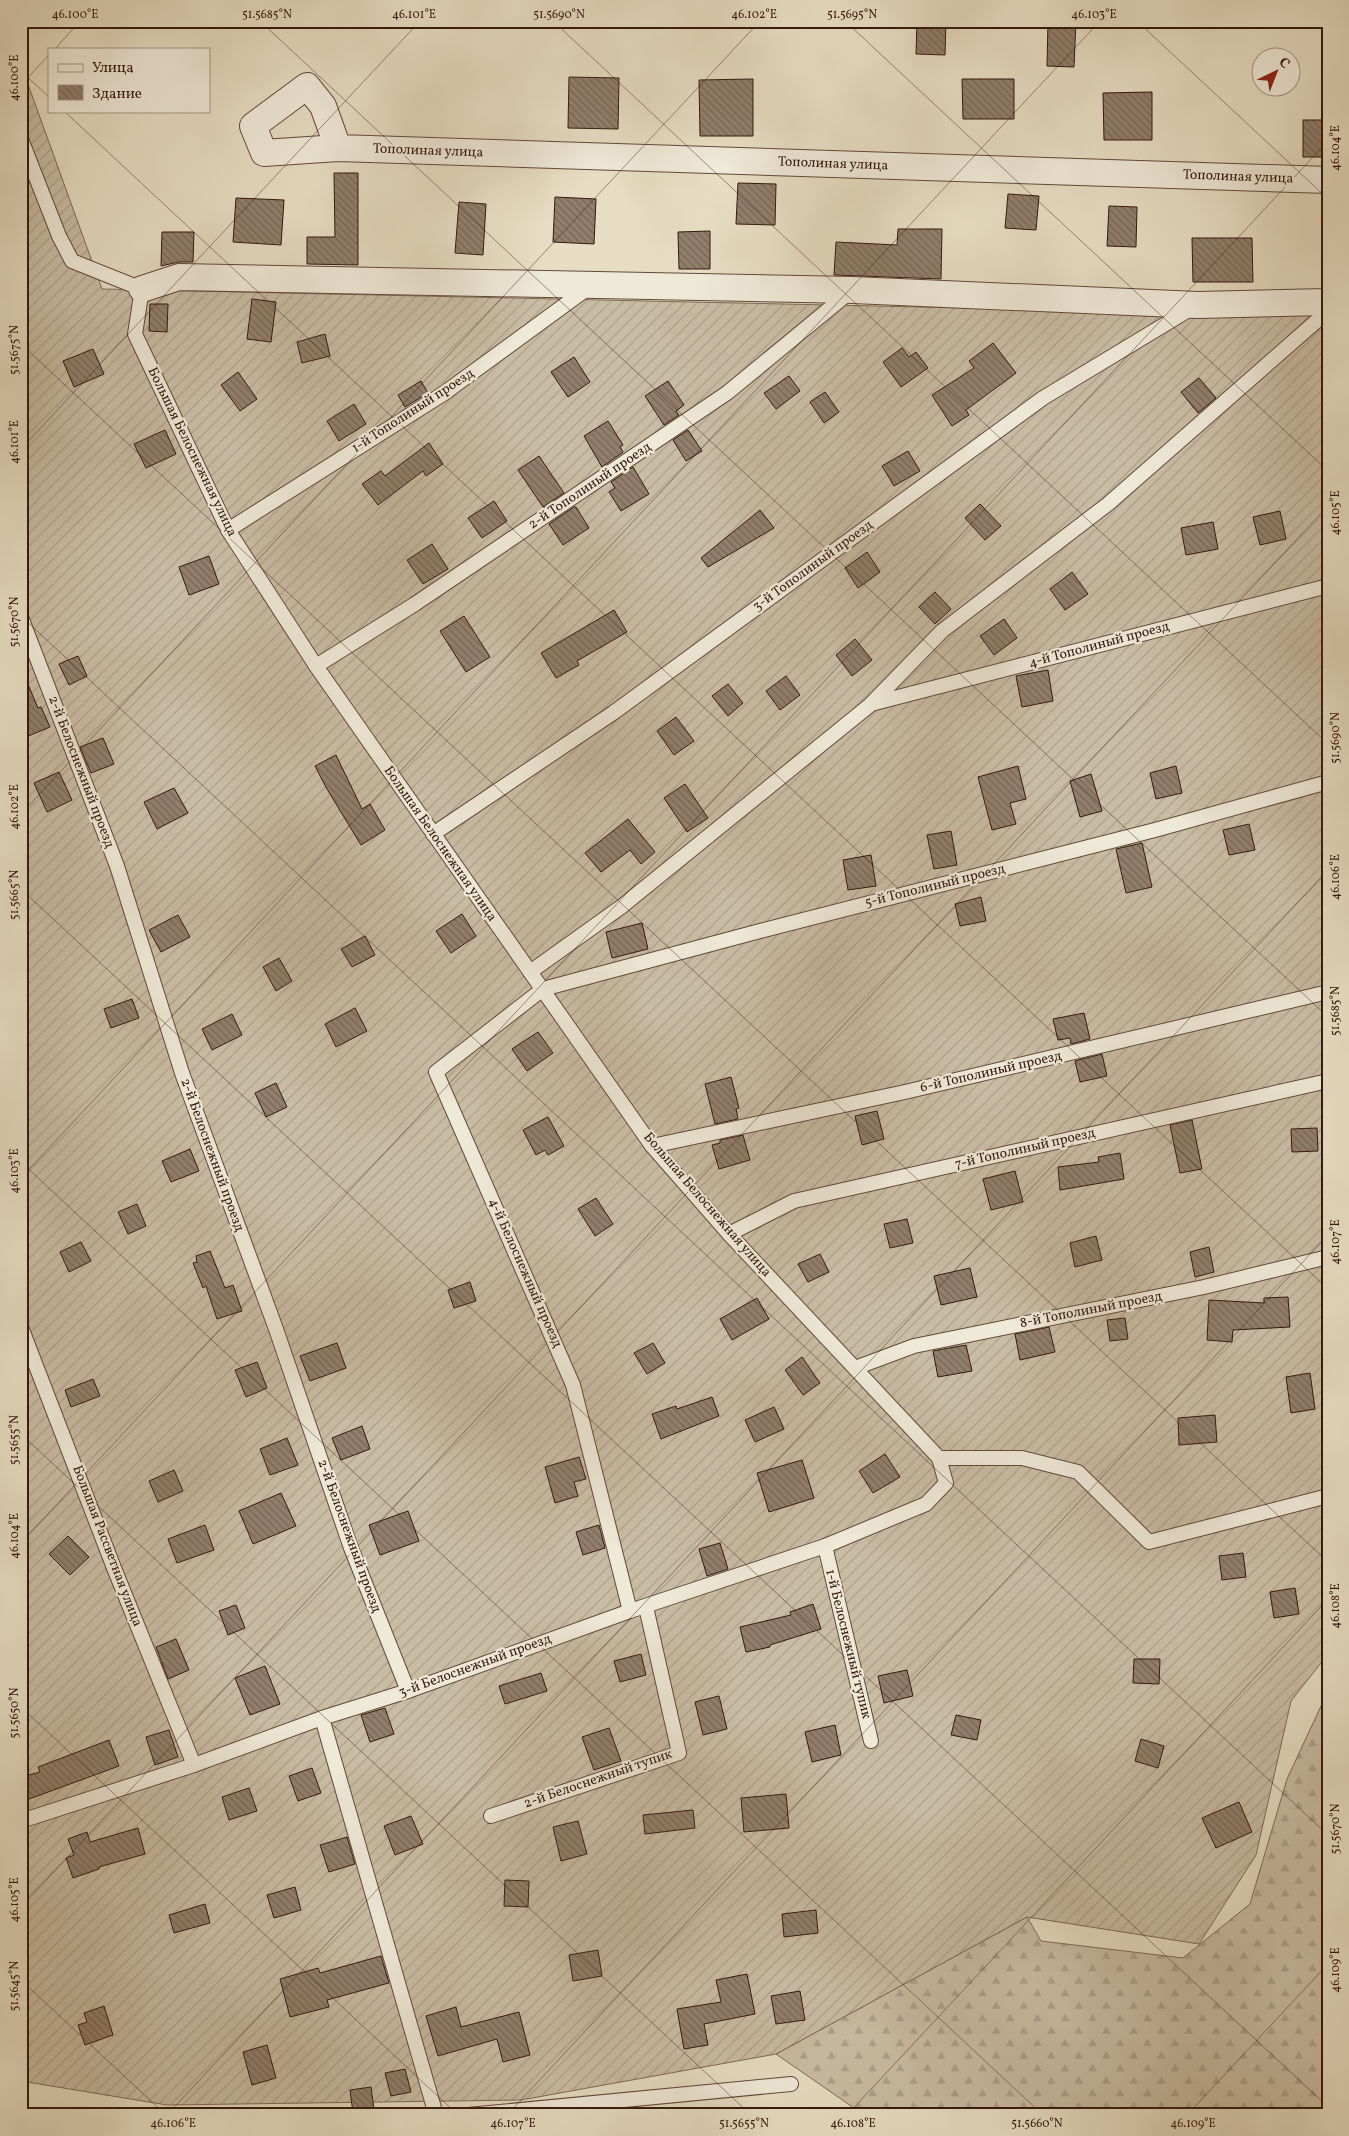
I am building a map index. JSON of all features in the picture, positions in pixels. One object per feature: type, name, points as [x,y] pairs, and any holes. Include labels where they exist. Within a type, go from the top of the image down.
[{"type":"street","name":"Тополиная улица","points":[[338,148],[1328,180]]},
{"type":"street","points":[[142,289],[178,277],[853,290],[1198,305],[1328,302]]},
{"type":"lane","points":[[21,139],[59,236],[72,261],[142,289]]},
{"type":"lane","name":"1-й Тополиный проезд","points":[[228,530],[443,394],[593,284]]},
{"type":"lane","name":"Большая Белоснежная улица","points":[[142,289],[135,334],[228,530],[316,666],[652,1146],[729,1234],[939,1458],[946,1483],[926,1504]]},
{"type":"lane","name":"2-й Тополиный проезд","points":[[316,666],[415,604],[727,393],[853,290]]},
{"type":"lane","name":"3-й Тополиный проезд","points":[[433,834],[613,713],[1043,398],[1198,305]]},
{"type":"lane","points":[[530,972],[621,907],[870,705],[942,632],[1108,504],[1328,311]]},
{"type":"lane","name":"4-й Тополиный проезд","points":[[870,705],[1328,586]]},
{"type":"lane","name":"2-й Белоснежный проезд","points":[[21,616],[117,866],[182,1073],[276,1329],[351,1548],[408,1691]]},
{"type":"lane","name":"5-й Тополиный проезд","points":[[543,989],[760,930],[1156,830],[1328,782]]},
{"type":"lane","name":"4-й Белоснежный проезд","points":[[543,989],[436,1072],[573,1384],[630,1611]]},
{"type":"lane","name":"6-й Тополиный проезд","points":[[652,1146],[905,1092],[1328,992]]},
{"type":"lane","name":"7-й Тополиный проезд","points":[[729,1234],[794,1201],[1328,1081]]},
{"type":"lane","name":"8-й Тополиный проезд","points":[[855,1368],[914,1346],[1204,1287],[1328,1257]]},
{"type":"lane","name":"Большая Рассветная улица","points":[[21,1327],[114,1568],[194,1765]]},
{"type":"lane","points":[[939,1458],[1022,1458],[1078,1472],[1150,1542],[1328,1496]]},
{"type":"lane","name":"3-й Белоснежный проезд","points":[[21,1821],[194,1765],[322,1718],[408,1691],[630,1611],[824,1546],[926,1504]]},
{"type":"lane","name":"1-й Белоснежный тупик","points":[[824,1546],[871,1741]]},
{"type":"lane","name":"2-й Белоснежный тупик","points":[[491,1816],[678,1753],[646,1607]]},
{"type":"lane","points":[[322,1718],[436,2115]]},
{"type":"lane","points":[[468,2115],[791,2084]]},
{"type":"green space","points":[[21,65],[102,289],[1328,316],[1328,1654],[1291,1701],[1256,1855],[1199,1944],[1027,1917],[776,2054],[521,2100],[167,2105],[21,2081]]},
{"type":"green space","points":[[1328,1691],[1328,2115],[864,2115],[776,2054],[1027,1917],[1041,1941],[1183,1958],[1250,1904],[1287,1779]]},
{"type":"building","points":[[917,21],[946,21],[945,55],[916,54]]},
{"type":"building","points":[[1048,21],[1076,21],[1074,67],[1047,66]]},
{"type":"building","points":[[569,77],[619,78],[618,129],[568,128]]},
{"type":"building","points":[[753,79],[753,136],[700,136],[699,80]]},
{"type":"building","points":[[962,79],[1014,79],[1014,119],[963,119]]},
{"type":"building","points":[[1152,92],[1152,140],[1104,140],[1103,93]]},
{"type":"building","points":[[1303,120],[1328,120],[1328,157],[1303,157]]},
{"type":"building","points":[[334,173],[358,173],[358,265],[307,264],[307,237],[335,237]]},
{"type":"building","points":[[738,183],[776,184],[775,225],[736,224]]},
{"type":"building","points":[[1008,194],[1039,196],[1036,230],[1005,228]]},
{"type":"building","points":[[555,197],[596,199],[594,244],[553,242]]},
{"type":"building","points":[[236,198],[284,200],[281,245],[233,242]]},
{"type":"building","points":[[459,202],[486,204],[483,255],[455,253]]},
{"type":"building","points":[[1109,206],[1137,207],[1136,247],[1107,246]]},
{"type":"building","points":[[898,229],[942,229],[941,279],[834,275],[836,242],[897,245]]},
{"type":"building","points":[[710,231],[710,269],[679,269],[678,232]]},
{"type":"building","points":[[162,232],[194,232],[193,262],[179,262],[161,266]]},
{"type":"building","points":[[1192,238],[1252,238],[1253,282],[1193,282]]},
{"type":"building","points":[[252,299],[276,302],[271,342],[247,339]]},
{"type":"building","points":[[150,304],[168,304],[167,332],[149,331]]},
{"type":"building","points":[[325,334],[330,356],[302,363],[297,342]]},
{"type":"building","points":[[993,343],[1016,373],[966,410],[969,415],[952,426],[932,395],[974,368],[969,361]]},
{"type":"building","points":[[902,348],[909,357],[916,352],[928,368],[901,387],[883,362]]},
{"type":"building","points":[[93,349],[104,374],[74,387],[63,361]]},
{"type":"building","points":[[574,357],[590,382],[568,397],[551,372]]},
{"type":"building","points":[[238,372],[257,399],[240,411],[221,385]]},
{"type":"building","points":[[789,376],[800,391],[776,409],[764,393]]},
{"type":"building","points":[[1199,378],[1216,398],[1198,413],[1181,392]]},
{"type":"building","points":[[421,381],[428,393],[405,407],[398,395]]},
{"type":"building","points":[[668,381],[684,405],[676,411],[679,415],[664,425],[645,396]]},
{"type":"building","points":[[825,392],[839,412],[824,423],[810,402]]},
{"type":"building","points":[[354,404],[366,424],[339,441],[327,421]]},
{"type":"building","points":[[608,421],[623,445],[620,447],[623,452],[602,467],[584,436]]},
{"type":"building","points":[[165,430],[176,454],[146,468],[134,444]]},
{"type":"building","points":[[688,430],[702,451],[686,461],[673,440]]},
{"type":"building","points":[[429,443],[443,464],[426,476],[423,471],[378,505],[362,484],[381,471],[385,476]]},
{"type":"building","points":[[908,451],[920,471],[894,486],[882,466]]},
{"type":"building","points":[[539,456],[564,493],[543,507],[518,470]]},
{"type":"building","points":[[633,467],[649,494],[621,511],[609,492],[615,488],[611,482]]},
{"type":"building","points":[[494,501],[507,521],[482,538],[468,518]]},
{"type":"building","points":[[980,504],[1001,526],[985,540],[965,518]]},
{"type":"building","points":[[576,507],[589,528],[563,545],[549,524]]},
{"type":"building","points":[[760,510],[774,528],[708,567],[701,558]]},
{"type":"building","points":[[1280,511],[1286,539],[1260,545],[1253,517]]},
{"type":"building","points":[[1213,522],[1218,549],[1186,555],[1181,528]]},
{"type":"building","points":[[432,544],[448,569],[423,584],[407,560]]},
{"type":"building","points":[[867,552],[880,572],[858,588],[845,568]]},
{"type":"building","points":[[209,556],[219,584],[189,595],[179,567]]},
{"type":"building","points":[[1072,572],[1088,594],[1065,610],[1050,589]]},
{"type":"building","points":[[935,592],[951,609],[935,624],[919,607]]},
{"type":"building","points":[[614,610],[627,632],[577,661],[579,665],[556,678],[541,653]]},
{"type":"building","points":[[464,616],[490,657],[466,672],[440,631]]},
{"type":"building","points":[[1004,619],[1017,638],[994,655],[980,636]]},
{"type":"building","points":[[855,639],[872,660],[852,676],[836,655]]},
{"type":"building","points":[[78,656],[87,676],[69,685],[59,664]]},
{"type":"building","points":[[21,668],[38,708],[41,707],[50,727],[21,739]]},
{"type":"building","points":[[1048,670],[1053,701],[1022,707],[1016,676]]},
{"type":"building","points":[[786,676],[800,695],[780,710],[766,691]]},
{"type":"building","points":[[728,684],[743,703],[728,716],[712,696]]},
{"type":"building","points":[[676,717],[694,741],[674,755],[657,731]]},
{"type":"building","points":[[103,738],[114,764],[91,773],[80,747]]},
{"type":"building","points":[[336,755],[362,809],[370,804],[385,830],[361,845],[315,766]]},
{"type":"building","points":[[1018,766],[1026,799],[1010,803],[1016,824],[992,830],[978,777]]},
{"type":"building","points":[[1176,766],[1182,793],[1156,799],[1150,773]]},
{"type":"building","points":[[59,772],[72,800],[47,812],[34,783]]},
{"type":"building","points":[[1091,774],[1102,811],[1080,817],[1070,781]]},
{"type":"building","points":[[685,784],[708,818],[687,832],[664,798]]},
{"type":"building","points":[[174,788],[188,813],[157,829],[144,802]]},
{"type":"building","points":[[628,819],[655,852],[641,864],[630,850],[601,872],[585,853]]},
{"type":"building","points":[[1249,824],[1255,850],[1229,855],[1223,830]]},
{"type":"building","points":[[951,831],[957,865],[934,869],[927,835]]},
{"type":"building","points":[[1142,843],[1152,887],[1126,893],[1116,849]]},
{"type":"building","points":[[871,855],[876,886],[848,890],[843,860]]},
{"type":"building","points":[[981,897],[986,921],[960,926],[955,904]]},
{"type":"building","points":[[462,914],[476,936],[451,953],[436,931]]},
{"type":"building","points":[[178,915],[190,937],[161,952],[149,930]]},
{"type":"building","points":[[642,923],[648,949],[612,958],[606,932]]},
{"type":"building","points":[[365,936],[375,955],[352,967],[341,949]]},
{"type":"building","points":[[279,958],[292,981],[276,991],[263,967]]},
{"type":"building","points":[[132,999],[139,1018],[111,1028],[104,1009]]},
{"type":"building","points":[[355,1008],[367,1031],[336,1047],[325,1024]]},
{"type":"building","points":[[1084,1013],[1090,1039],[1071,1044],[1070,1038],[1058,1040],[1053,1019]]},
{"type":"building","points":[[232,1014],[242,1035],[212,1050],[202,1029]]},
{"type":"building","points":[[538,1032],[553,1053],[527,1071],[512,1049]]},
{"type":"building","points":[[1102,1054],[1107,1076],[1080,1082],[1075,1061]]},
{"type":"building","points":[[731,1077],[739,1108],[736,1109],[738,1119],[715,1124],[705,1084]]},
{"type":"building","points":[[276,1083],[287,1107],[266,1117],[255,1093]]},
{"type":"building","points":[[877,1111],[884,1139],[862,1145],[855,1116]]},
{"type":"building","points":[[548,1117],[564,1146],[548,1155],[545,1150],[536,1155],[523,1130]]},
{"type":"building","points":[[1192,1120],[1202,1169],[1180,1173],[1170,1125]]},
{"type":"building","points":[[1317,1128],[1318,1151],[1292,1152],[1291,1129]]},
{"type":"building","points":[[743,1135],[750,1160],[719,1169],[712,1145],[720,1143],[720,1140]]},
{"type":"building","points":[[190,1149],[199,1171],[171,1182],[162,1161]]},
{"type":"building","points":[[1120,1153],[1124,1179],[1060,1190],[1058,1167],[1099,1162],[1098,1157]]},
{"type":"building","points":[[1015,1171],[1023,1202],[991,1210],[983,1179]]},
{"type":"building","points":[[596,1198],[613,1224],[595,1236],[578,1209]]},
{"type":"building","points":[[137,1204],[146,1226],[128,1234],[118,1212]]},
{"type":"building","points":[[907,1219],[913,1243],[890,1248],[884,1224]]},
{"type":"building","points":[[1096,1236],[1102,1260],[1075,1267],[1070,1243]]},
{"type":"building","points":[[81,1242],[91,1261],[69,1272],[60,1252]]},
{"type":"building","points":[[1209,1247],[1214,1272],[1195,1277],[1190,1252]]},
{"type":"building","points":[[210,1251],[225,1288],[233,1285],[242,1311],[217,1319],[206,1286],[203,1288],[193,1263],[197,1262],[196,1256]]},
{"type":"building","points":[[820,1254],[829,1272],[808,1282],[798,1264]]},
{"type":"building","points":[[970,1268],[977,1297],[941,1305],[934,1276]]},
{"type":"building","points":[[470,1282],[476,1301],[454,1308],[448,1290]]},
{"type":"building","points":[[1288,1297],[1290,1327],[1233,1330],[1232,1342],[1207,1340],[1209,1300],[1264,1303],[1264,1298]]},
{"type":"building","points":[[757,1298],[769,1319],[732,1340],[720,1319]]},
{"type":"building","points":[[1125,1318],[1128,1339],[1110,1341],[1107,1320]]},
{"type":"building","points":[[1049,1327],[1055,1352],[1020,1360],[1015,1334]]},
{"type":"building","points":[[337,1343],[346,1368],[310,1381],[300,1356]]},
{"type":"building","points":[[653,1343],[665,1363],[647,1374],[634,1353]]},
{"type":"building","points":[[966,1345],[972,1371],[938,1377],[933,1351]]},
{"type":"building","points":[[802,1357],[820,1383],[803,1395],[785,1370]]},
{"type":"building","points":[[257,1362],[267,1388],[246,1397],[235,1370]]},
{"type":"building","points":[[1310,1373],[1315,1409],[1291,1413],[1286,1377]]},
{"type":"building","points":[[93,1379],[100,1396],[71,1407],[65,1390]]},
{"type":"building","points":[[712,1397],[719,1416],[661,1439],[652,1414],[676,1406],[677,1409]]},
{"type":"building","points":[[774,1407],[784,1429],[755,1442],[745,1420]]},
{"type":"building","points":[[1215,1415],[1217,1442],[1179,1445],[1178,1418]]},
{"type":"building","points":[[362,1426],[370,1449],[341,1460],[332,1438]]},
{"type":"building","points":[[287,1438],[298,1465],[270,1475],[260,1449]]},
{"type":"building","points":[[885,1454],[900,1477],[873,1493],[859,1471]]},
{"type":"building","points":[[579,1457],[586,1479],[574,1482],[578,1496],[555,1503],[545,1467]]},
{"type":"building","points":[[802,1460],[814,1498],[769,1512],[757,1473]]},
{"type":"building","points":[[174,1470],[183,1491],[158,1502],[149,1481]]},
{"type":"building","points":[[281,1493],[296,1526],[253,1544],[239,1511]]},
{"type":"building","points":[[408,1511],[419,1541],[380,1555],[369,1525]]},
{"type":"building","points":[[205,1525],[214,1550],[177,1563],[168,1539]]},
{"type":"building","points":[[599,1525],[605,1548],[583,1555],[576,1532]]},
{"type":"building","points":[[68,1536],[89,1557],[70,1575],[49,1554]]},
{"type":"building","points":[[720,1543],[728,1569],[707,1576],[699,1549]]},
{"type":"building","points":[[1243,1553],[1246,1577],[1222,1580],[1219,1556]]},
{"type":"building","points":[[1295,1588],[1299,1614],[1274,1618],[1270,1592]]},
{"type":"building","points":[[813,1604],[821,1629],[770,1645],[770,1647],[746,1652],[740,1627],[791,1615],[790,1612]]},
{"type":"building","points":[[236,1605],[245,1628],[228,1635],[219,1611]]},
{"type":"building","points":[[176,1639],[189,1670],[168,1679],[156,1647]]},
{"type":"building","points":[[641,1654],[646,1675],[620,1682],[614,1661]]},
{"type":"building","points":[[1134,1659],[1160,1659],[1159,1684],[1133,1683]]},
{"type":"building","points":[[265,1666],[280,1704],[250,1715],[235,1678]]},
{"type":"building","points":[[907,1670],[913,1696],[884,1703],[878,1676]]},
{"type":"building","points":[[541,1673],[547,1691],[505,1704],[499,1686]]},
{"type":"building","points":[[719,1696],[727,1729],[703,1735],[695,1702]]},
{"type":"building","points":[[385,1708],[394,1734],[370,1742],[361,1715]]},
{"type":"building","points":[[956,1715],[981,1720],[977,1740],[951,1735]]},
{"type":"building","points":[[835,1725],[841,1755],[812,1762],[805,1732]]},
{"type":"building","points":[[609,1728],[621,1761],[594,1770],[582,1737]]},
{"type":"building","points":[[169,1730],[178,1757],[155,1765],[146,1737]]},
{"type":"building","points":[[1141,1739],[1164,1746],[1158,1768],[1135,1761]]},
{"type":"building","points":[[109,1740],[119,1766],[21,1802],[21,1777],[40,1772],[38,1767]]},
{"type":"building","points":[[312,1768],[321,1793],[298,1801],[289,1776]]},
{"type":"building","points":[[249,1788],[257,1811],[229,1820],[222,1797]]},
{"type":"building","points":[[786,1794],[789,1828],[744,1832],[741,1798]]},
{"type":"building","points":[[1239,1802],[1252,1832],[1216,1848],[1202,1818]]},
{"type":"building","points":[[693,1810],[695,1828],[645,1834],[643,1815]]},
{"type":"building","points":[[411,1816],[423,1844],[395,1855],[384,1826]]},
{"type":"building","points":[[578,1821],[587,1854],[561,1861],[553,1827]]},
{"type":"building","points":[[138,1828],[145,1854],[99,1867],[99,1869],[73,1878],[66,1858],[74,1855],[68,1839],[87,1832],[90,1842]]},
{"type":"building","points":[[347,1837],[355,1864],[329,1872],[320,1845]]},
{"type":"building","points":[[505,1880],[529,1881],[528,1907],[504,1906]]},
{"type":"building","points":[[295,1887],[301,1910],[274,1918],[267,1895]]},
{"type":"building","points":[[205,1904],[210,1923],[174,1933],[169,1915]]},
{"type":"building","points":[[816,1910],[818,1933],[784,1937],[782,1914]]},
{"type":"building","points":[[598,1950],[602,1976],[573,1981],[569,1955]]},
{"type":"building","points":[[381,1956],[389,1983],[327,2000],[329,2007],[290,2017],[280,1979],[318,1968],[320,1973]]},
{"type":"building","points":[[747,1974],[755,2014],[704,2024],[708,2045],[684,2049],[677,2009],[721,2002],[716,1980]]},
{"type":"building","points":[[800,1991],[805,2020],[776,2024],[771,1996]]},
{"type":"building","points":[[104,2006],[113,2035],[85,2045],[78,2025],[87,2022],[84,2013]]},
{"type":"building","points":[[456,2007],[461,2027],[519,2012],[530,2055],[503,2062],[497,2039],[438,2056],[426,2016]]},
{"type":"building","points":[[267,2045],[276,2078],[252,2085],[243,2052]]},
{"type":"building","points":[[405,2069],[411,2092],[391,2096],[385,2073]]},
{"type":"building","points":[[371,2087],[374,2110],[353,2113],[350,2090]]}]
